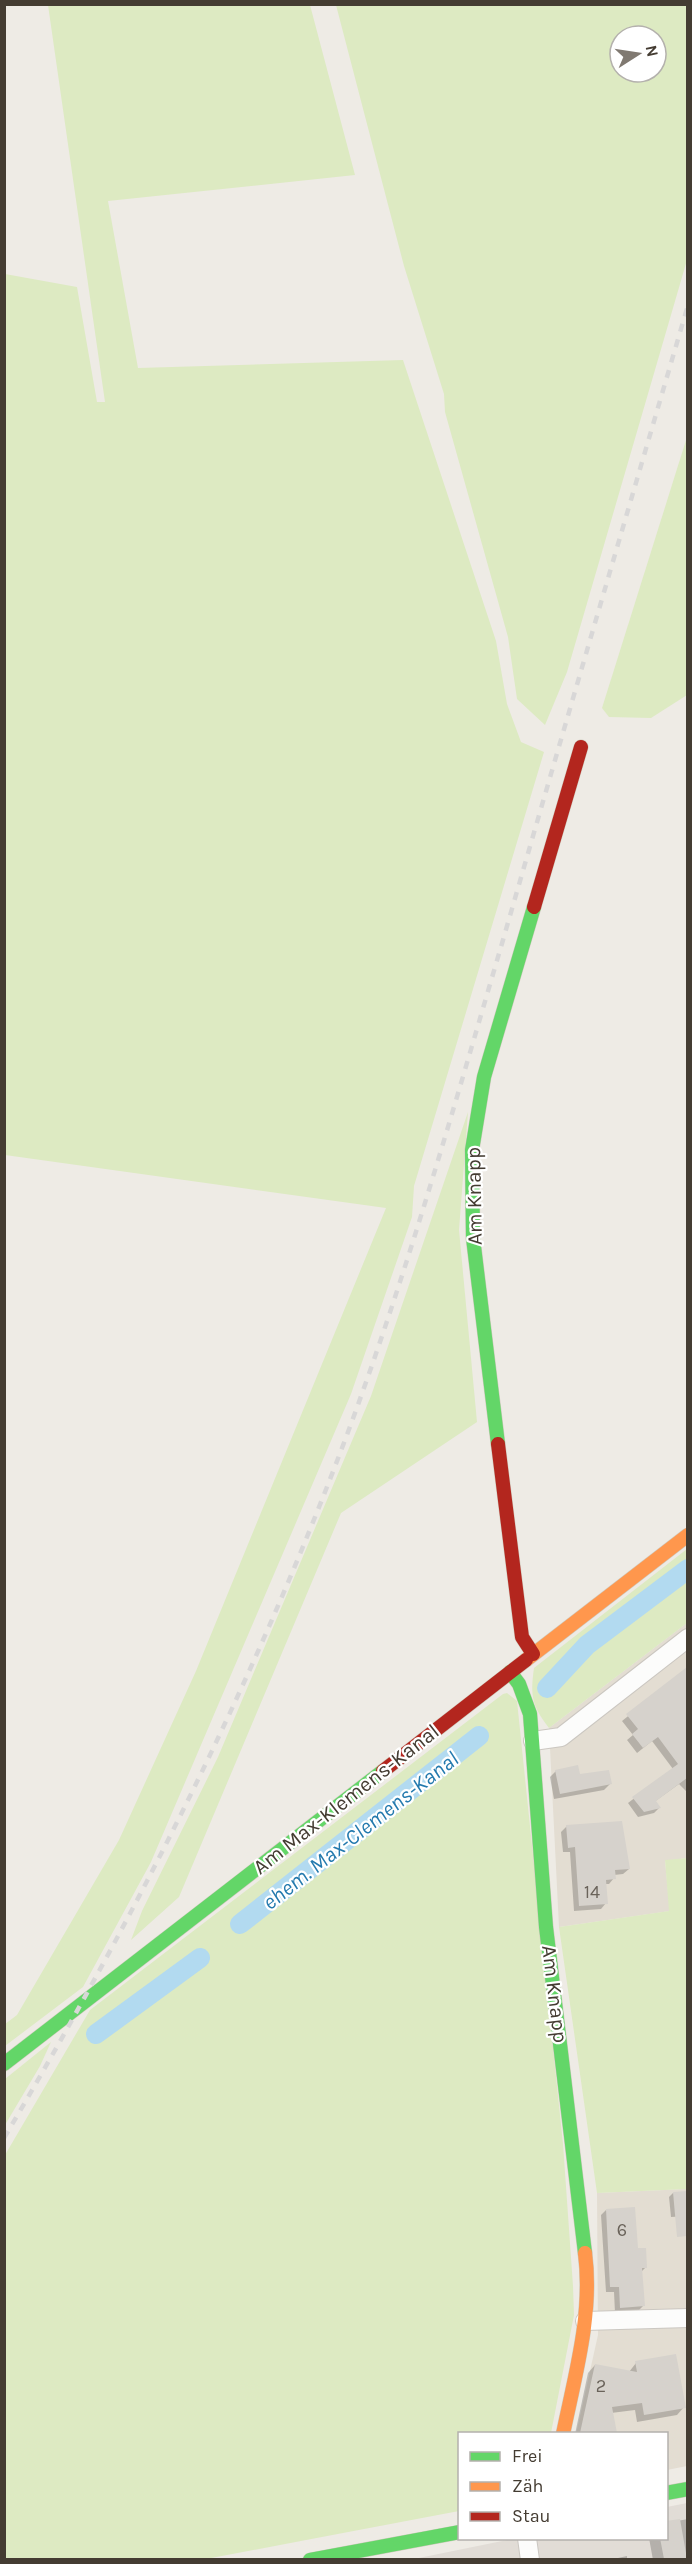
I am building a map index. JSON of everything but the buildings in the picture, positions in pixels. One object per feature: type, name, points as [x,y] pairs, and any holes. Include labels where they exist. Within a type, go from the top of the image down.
[{"type":"street","name":"Am Knapp","points":[[533,1654],[522,1637],[484,1333],[473,1238],[472,1150],[484,1077],[581,747]]},
{"type":"street","name":"Am Max-Klemens-Kanal","points":[[4,2064],[687,1534]]},
{"type":"street","points":[[533,1741],[561,1737],[687,1638]]},
{"type":"street","name":"Am Knapp","points":[[510,1672],[519,1684],[530,1714],[544,1909],[588,2276],[585,2321],[563,2432]]},
{"type":"street","points":[[585,2321],[687,2318]]},
{"type":"street","points":[[668,2493],[687,2489]]},
{"type":"street","points":[[310,2559],[458,2532]]},
{"type":"street","points":[[527,2540],[530,2559]]},
{"type":"shaded area","points":[[687,1623],[687,1858],[665,1861],[670,1911],[559,1927],[549,1728]]},
{"type":"shaded area","points":[[687,2189],[687,2466],[668,2470],[668,2432],[576,2432],[598,2335],[597,2193]]},
{"type":"shaded area","points":[[687,2503],[687,2559],[409,2560],[507,2540],[668,2540],[668,2507]]},
{"type":"green space","points":[[48,5],[310,5],[355,175],[108,201],[138,368],[403,360],[496,641],[507,704],[521,742],[544,752],[414,1186],[412,1217],[351,1394],[151,1862],[83,1987],[5,2046],[5,2024],[17,2015],[119,1840],[196,1671],[386,1208],[5,1155],[5,274],[77,287],[97,402],[105,402]]},
{"type":"green space","points":[[336,5],[687,5],[687,260],[567,672],[545,725],[517,699],[508,637],[445,412],[444,394],[404,266]]},
{"type":"green space","points":[[687,437],[687,695],[651,718],[609,717],[602,708]]},
{"type":"green space","points":[[468,1112],[459,1230],[477,1422],[341,1513],[179,1897],[131,1940],[142,1911],[218,1757],[371,1396]]},
{"type":"green space","points":[[687,1549],[687,1623],[549,1728],[534,1700],[532,1686],[534,1668]]},
{"type":"green space","points":[[507,1693],[517,1701],[563,2144],[573,2286],[574,2315],[551,2432],[458,2432],[458,2511],[206,2559],[5,2560],[5,2155],[90,2010]]},
{"type":"green space","points":[[687,1858],[687,2189],[597,2193],[559,1927],[669,1911],[665,1860]]},
{"type":"green space","points":[[51,2042],[40,2066],[5,2125],[5,2079]]},
{"type":"waterway","name":"ehem. Max-Clemens-Kanal","points":[[547,1688],[587,1645],[688,1569]]},
{"type":"waterway","name":"ehem. Max-Clemens-Kanal","points":[[240,1924],[479,1736]]},
{"type":"waterway","name":"ehem. Max-Clemens-Kanal","points":[[96,2034],[200,1958]]},
{"type":"railway","points":[[4,2138],[99,1971],[188,1800],[269,1626],[342,1448],[387,1322],[447,1131],[688,305]]},
{"type":"traffic: fast","points":[[498,1444],[473,1238],[472,1150],[484,1077],[534,907]]},
{"type":"traffic: fast","points":[[510,1672],[519,1684],[530,1714],[546,1927],[585,2253]]},
{"type":"traffic: fast","points":[[4,2064],[383,1771]]},
{"type":"traffic: fast","points":[[668,2493],[688,2489]]},
{"type":"traffic: fast","points":[[310,2560],[458,2532]]},
{"type":"traffic: slow","points":[[526,1660],[688,1535]]},
{"type":"traffic: slow","points":[[563,2432],[585,2322],[587,2299],[585,2253]]},
{"type":"traffic: jam","points":[[534,907],[581,747]]},
{"type":"traffic: jam","points":[[498,1444],[522,1637],[533,1654]]},
{"type":"traffic: jam","points":[[383,1771],[526,1660]]}]
